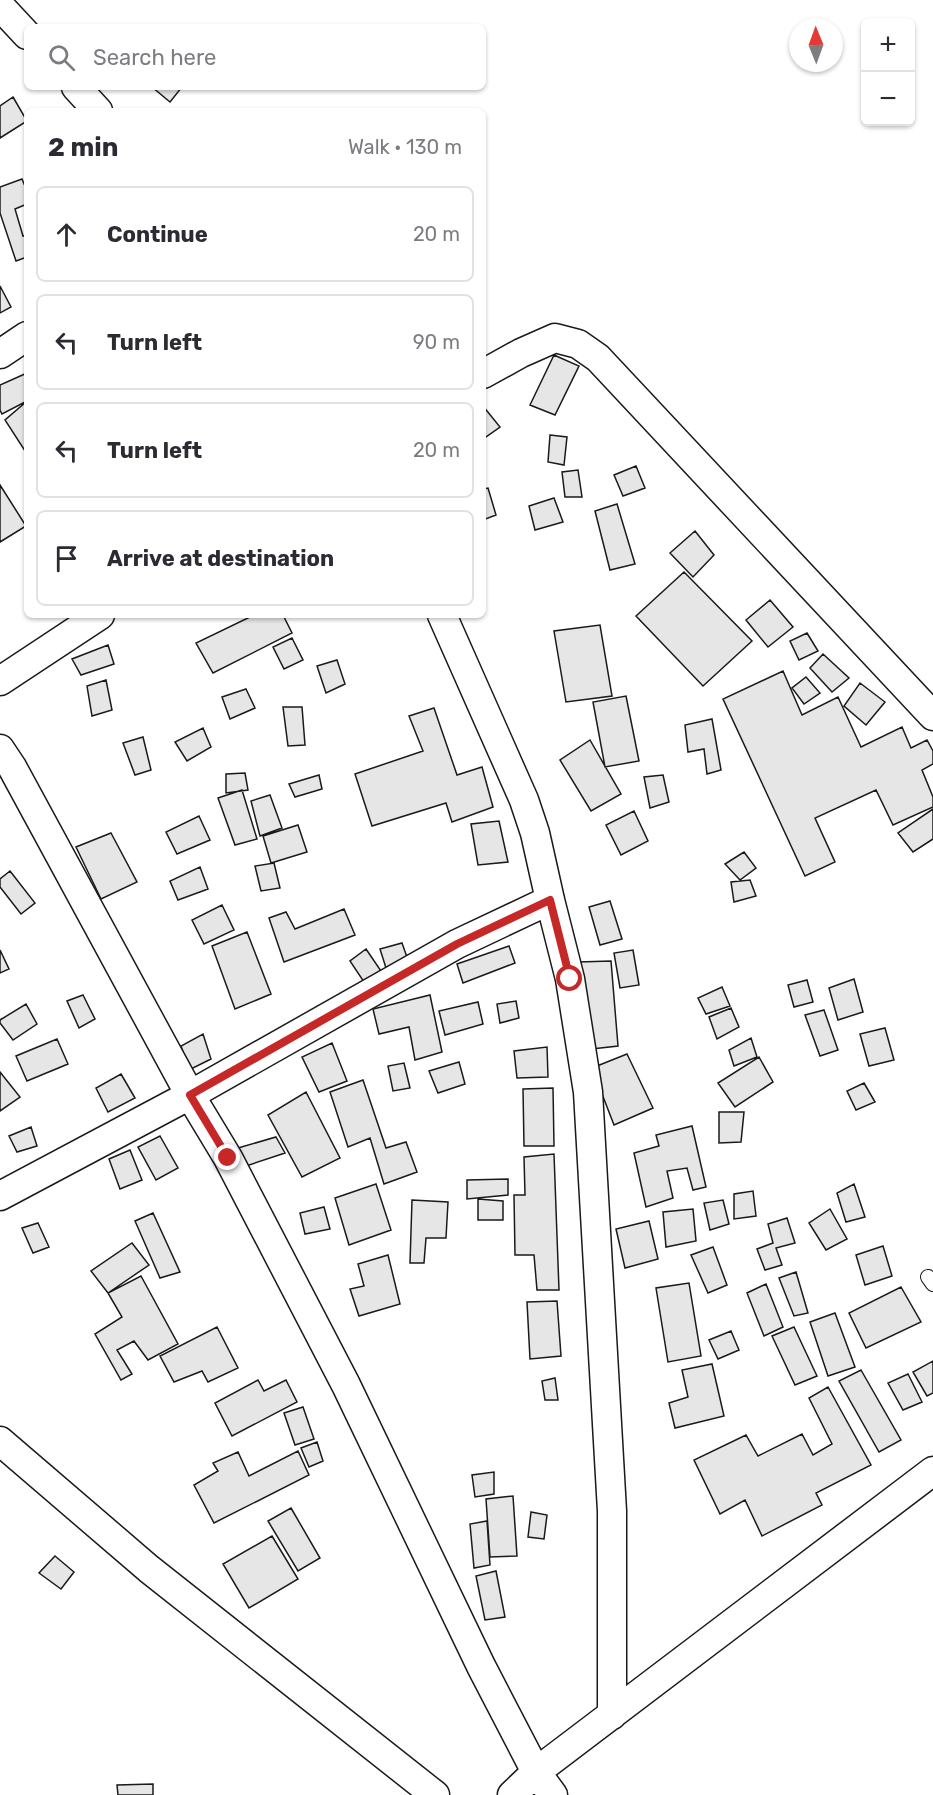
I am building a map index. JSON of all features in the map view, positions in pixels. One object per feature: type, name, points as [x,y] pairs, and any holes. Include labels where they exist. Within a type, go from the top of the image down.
[{"type":"street","points":[[0,6],[24,32]]},
{"type":"street","points":[[79,90],[95,108]]},
{"type":"street","points":[[0,354],[24,338]]},
{"type":"street","points":[[486,372],[555,338],[578,344],[598,358],[929,704]]},
{"type":"street","points":[[0,681],[95,618]]},
{"type":"street","points":[[443,618],[524,800],[540,850],[570,979],[588,1092],[612,1511],[612,1715]]},
{"type":"street","points":[[0,749],[190,1095],[228,1158],[346,1385],[481,1666],[536,1772],[553,1795]]},
{"type":"street","points":[[0,1196],[190,1095],[457,944],[550,900]]},
{"type":"street","points":[[0,1441],[149,1569],[435,1795]]},
{"type":"street","points":[[512,1795],[536,1772],[933,1471]]},
{"type":"building","points":[[156,90],[180,90],[170,102]]},
{"type":"building","points":[[13,97],[24,116],[24,123],[0,138],[0,106]]},
{"type":"building","points":[[22,179],[24,184],[24,205],[15,209],[24,236],[24,258],[16,261],[0,213],[0,187]]},
{"type":"building","points":[[0,286],[11,307],[0,313]]},
{"type":"building","points":[[554,355],[579,366],[555,415],[530,405]]},
{"type":"building","points":[[24,374],[24,403],[2,414],[0,385]]},
{"type":"building","points":[[24,404],[24,449],[5,420]]},
{"type":"building","points":[[486,410],[500,427],[486,437]]},
{"type":"building","points":[[550,435],[567,437],[564,465],[548,462]]},
{"type":"building","points":[[636,466],[645,488],[623,496],[614,475]]},
{"type":"building","points":[[578,470],[582,497],[565,497],[562,472]]},
{"type":"building","points":[[0,485],[24,523],[24,527],[0,542]]},
{"type":"building","points":[[486,488],[488,488],[496,515],[486,519]]},
{"type":"building","points":[[554,498],[563,522],[535,530],[529,506]]},
{"type":"building","points":[[617,504],[635,564],[610,570],[595,511]]},
{"type":"building","points":[[695,531],[714,555],[693,577],[670,553]]},
{"type":"building","points":[[684,572],[752,641],[703,686],[636,616]]},
{"type":"building","points":[[770,600],[793,627],[768,647],[746,620]]},
{"type":"building","points":[[248,618],[284,618],[292,633],[213,673],[196,643]]},
{"type":"building","points":[[600,625],[612,696],[566,702],[554,631]]},
{"type":"building","points":[[807,633],[818,651],[799,660],[790,641]]},
{"type":"building","points":[[292,638],[303,660],[284,669],[273,647]]},
{"type":"building","points":[[108,645],[114,664],[81,675],[72,659]]},
{"type":"building","points":[[823,654],[849,678],[832,692],[810,668]]},
{"type":"building","points":[[337,660],[345,684],[326,693],[317,666]]},
{"type":"building","points":[[783,671],[802,715],[838,697],[861,747],[902,727],[911,748],[927,740],[933,751],[933,764],[922,770],[933,797],[933,807],[893,825],[876,790],[815,818],[835,862],[805,876],[723,699]]},
{"type":"building","points":[[806,677],[820,693],[804,704],[792,688]]},
{"type":"building","points":[[106,680],[112,710],[92,716],[87,686]]},
{"type":"building","points":[[860,683],[885,702],[866,725],[844,706]]},
{"type":"building","points":[[246,689],[255,708],[230,719],[222,697]]},
{"type":"building","points":[[626,696],[639,761],[605,767],[593,702]]},
{"type":"building","points":[[283,707],[302,707],[305,745],[288,746]]},
{"type":"building","points":[[434,708],[457,775],[482,767],[493,807],[452,822],[446,803],[372,826],[355,774],[423,751],[409,716]]},
{"type":"building","points":[[712,719],[721,770],[707,774],[704,749],[688,752],[685,725]]},
{"type":"building","points":[[203,728],[211,747],[187,761],[175,742]]},
{"type":"building","points":[[143,737],[151,770],[135,775],[123,743]]},
{"type":"building","points":[[590,740],[621,794],[591,811],[560,760]]},
{"type":"building","points":[[245,773],[248,790],[226,793],[226,774]]},
{"type":"building","points":[[319,775],[322,789],[295,797],[289,784]]},
{"type":"building","points":[[663,775],[669,802],[650,808],[644,777]]},
{"type":"building","points":[[242,790],[257,839],[235,845],[218,798]]},
{"type":"building","points":[[270,795],[282,828],[260,836],[251,801]]},
{"type":"building","points":[[933,809],[933,839],[913,852],[898,833]]},
{"type":"building","points":[[634,811],[648,841],[621,855],[606,825]]},
{"type":"building","points":[[199,816],[210,840],[177,854],[166,832]]},
{"type":"building","points":[[499,821],[508,862],[478,865],[471,824]]},
{"type":"building","points":[[298,825],[307,852],[271,863],[263,836]]},
{"type":"building","points":[[111,833],[137,882],[101,899],[76,847]]},
{"type":"building","points":[[744,852],[756,868],[740,880],[725,864]]},
{"type":"building","points":[[274,863],[280,888],[261,891],[255,866]]},
{"type":"building","points":[[200,867],[208,889],[178,900],[170,881]]},
{"type":"building","points":[[10,871],[35,903],[21,914],[0,887],[0,879]]},
{"type":"building","points":[[750,880],[756,896],[734,902],[731,882]]},
{"type":"building","points":[[610,901],[622,939],[600,945],[589,907]]},
{"type":"building","points":[[222,905],[234,930],[204,944],[192,920]]},
{"type":"building","points":[[344,909],[355,935],[284,962],[269,918],[286,912],[295,929]]},
{"type":"building","points":[[247,932],[271,994],[235,1009],[212,946]]},
{"type":"building","points":[[402,943],[408,960],[386,968],[380,949]]},
{"type":"building","points":[[509,946],[515,963],[463,983],[457,964]]},
{"type":"building","points":[[366,949],[381,971],[364,982],[350,961]]},
{"type":"building","points":[[0,950],[9,969],[0,973]]},
{"type":"building","points":[[633,950],[639,985],[620,988],[614,953]]},
{"type":"building","points":[[611,961],[618,1046],[583,1050],[578,962]]},
{"type":"building","points":[[854,979],[863,1012],[838,1020],[829,988]]},
{"type":"building","points":[[807,980],[813,1002],[794,1007],[788,985]]},
{"type":"building","points":[[722,987],[730,1006],[706,1014],[698,998]]},
{"type":"building","points":[[83,995],[95,1019],[79,1028],[67,1001]]},
{"type":"building","points":[[430,995],[442,1052],[415,1060],[409,1027],[379,1034],[373,1009]]},
{"type":"building","points":[[516,1001],[519,1018],[500,1023],[497,1004]]},
{"type":"building","points":[[478,1002],[483,1024],[445,1035],[439,1011]]},
{"type":"building","points":[[26,1004],[37,1024],[13,1040],[0,1020]]},
{"type":"building","points":[[731,1008],[739,1027],[717,1039],[709,1017]]},
{"type":"building","points":[[824,1010],[838,1050],[820,1056],[805,1015]]},
{"type":"building","points":[[885,1028],[894,1060],[869,1066],[860,1034]]},
{"type":"building","points":[[203,1034],[211,1059],[189,1070],[181,1046]]},
{"type":"building","points":[[751,1038],[757,1057],[734,1066],[729,1050]]},
{"type":"building","points":[[57,1039],[68,1064],[27,1081],[16,1056]]},
{"type":"building","points":[[332,1043],[347,1081],[319,1092],[302,1057]]},
{"type":"building","points":[[547,1047],[548,1077],[517,1078],[514,1051]]},
{"type":"building","points":[[627,1054],[653,1108],[614,1125],[592,1068]]},
{"type":"building","points":[[759,1057],[773,1082],[735,1107],[718,1083]]},
{"type":"building","points":[[459,1062],[465,1084],[438,1093],[429,1071]]},
{"type":"building","points":[[404,1063],[410,1088],[393,1091],[388,1066]]},
{"type":"building","points":[[0,1072],[20,1097],[0,1111]]},
{"type":"building","points":[[121,1074],[135,1098],[108,1112],[96,1088]]},
{"type":"building","points":[[363,1080],[386,1148],[406,1142],[417,1172],[384,1184],[370,1138],[348,1147],[330,1092]]},
{"type":"building","points":[[864,1083],[875,1102],[856,1110],[847,1091]]},
{"type":"building","points":[[553,1088],[554,1146],[524,1146],[523,1089]]},
{"type":"building","points":[[306,1092],[340,1158],[302,1177],[268,1115]]},
{"type":"building","points":[[719,1112],[744,1112],[741,1142],[719,1143]]},
{"type":"building","points":[[692,1126],[706,1187],[693,1190],[687,1168],[667,1171],[673,1198],[646,1207],[634,1153],[659,1146],[656,1135]]},
{"type":"building","points":[[31,1127],[37,1146],[17,1152],[9,1136]]},
{"type":"building","points":[[160,1136],[178,1168],[156,1180],[138,1147]]},
{"type":"building","points":[[276,1137],[285,1153],[243,1167],[238,1148]]},
{"type":"building","points":[[130,1150],[142,1180],[120,1189],[109,1159]]},
{"type":"building","points":[[554,1154],[559,1290],[537,1290],[534,1255],[515,1255],[514,1195],[525,1195],[524,1157]]},
{"type":"building","points":[[508,1179],[508,1195],[467,1199],[467,1180]]},
{"type":"building","points":[[376,1184],[391,1230],[349,1245],[335,1198]]},
{"type":"building","points":[[854,1184],[865,1217],[846,1222],[837,1193]]},
{"type":"building","points":[[753,1191],[756,1216],[734,1219],[734,1194]]},
{"type":"building","points":[[478,1199],[503,1201],[503,1220],[478,1220]]},
{"type":"building","points":[[412,1200],[448,1202],[446,1238],[426,1238],[424,1263],[410,1263]]},
{"type":"building","points":[[723,1200],[729,1224],[710,1230],[704,1203]]},
{"type":"building","points":[[324,1207],[330,1229],[305,1234],[300,1213]]},
{"type":"building","points":[[693,1209],[696,1241],[666,1247],[663,1212]]},
{"type":"building","points":[[830,1209],[847,1239],[826,1250],[809,1223]]},
{"type":"building","points":[[153,1213],[180,1272],[160,1278],[135,1221]]},
{"type":"building","points":[[787,1218],[795,1243],[776,1248],[782,1265],[765,1270],[757,1249],[773,1243],[768,1224]]},
{"type":"building","points":[[649,1221],[658,1259],[625,1268],[616,1229]]},
{"type":"building","points":[[38,1223],[49,1247],[33,1253],[22,1228]]},
{"type":"building","points":[[132,1243],[149,1265],[108,1293],[91,1271]]},
{"type":"building","points":[[883,1246],[892,1276],[865,1285],[856,1255]]},
{"type":"building","points":[[713,1247],[727,1285],[708,1293],[691,1255]]},
{"type":"building","points":[[388,1255],[400,1304],[359,1316],[350,1289],[364,1286],[358,1264]]},
{"type":"building","points":[[796,1272],[808,1313],[794,1316],[779,1278]]},
{"type":"building","points":[[141,1276],[178,1344],[148,1360],[134,1341],[117,1350],[132,1374],[121,1380],[95,1334],[122,1317],[108,1293]]},
{"type":"building","points":[[689,1283],[701,1356],[668,1362],[656,1288]]},
{"type":"building","points":[[766,1284],[783,1327],[764,1336],[747,1293]]},
{"type":"building","points":[[901,1287],[921,1322],[866,1348],[849,1313]]},
{"type":"building","points":[[557,1301],[561,1356],[530,1359],[527,1302]]},
{"type":"building","points":[[835,1313],[855,1367],[828,1376],[810,1322]]},
{"type":"building","points":[[217,1327],[238,1368],[208,1382],[202,1371],[174,1382],[160,1356]]},
{"type":"building","points":[[794,1327],[817,1376],[795,1385],[772,1336]]},
{"type":"building","points":[[731,1331],[739,1350],[718,1359],[709,1340]]},
{"type":"building","points":[[933,1361],[933,1393],[927,1396],[913,1372]]},
{"type":"building","points":[[712,1364],[724,1416],[675,1428],[669,1403],[688,1397],[682,1370]]},
{"type":"building","points":[[861,1370],[901,1440],[879,1452],[839,1381]]},
{"type":"building","points":[[908,1374],[922,1402],[903,1410],[888,1383]]},
{"type":"building","points":[[555,1378],[558,1400],[545,1400],[542,1381]]},
{"type":"building","points":[[258,1380],[264,1391],[286,1380],[297,1402],[232,1436],[215,1403]]},
{"type":"building","points":[[828,1387],[871,1465],[816,1493],[822,1505],[762,1536],[745,1500],[720,1514],[694,1460],[746,1435],[758,1456],[802,1434],[813,1455],[832,1444],[809,1398]]},
{"type":"building","points":[[303,1407],[314,1439],[295,1445],[284,1413]]},
{"type":"building","points":[[317,1442],[323,1461],[309,1467],[301,1448]]},
{"type":"building","points":[[298,1451],[309,1475],[214,1523],[194,1485],[218,1471],[213,1463],[238,1452],[249,1476]]},
{"type":"building","points":[[494,1472],[494,1494],[475,1497],[472,1475]]},
{"type":"building","points":[[513,1496],[517,1556],[490,1557],[486,1499]]},
{"type":"building","points":[[291,1508],[320,1558],[298,1571],[268,1521]]},
{"type":"building","points":[[531,1512],[547,1515],[544,1539],[528,1537]]},
{"type":"building","points":[[487,1521],[490,1565],[474,1568],[470,1524]]},
{"type":"building","points":[[272,1536],[298,1579],[249,1608],[223,1564]]},
{"type":"building","points":[[55,1556],[74,1572],[61,1589],[39,1573]]},
{"type":"building","points":[[496,1571],[505,1617],[485,1620],[476,1576]]},
{"type":"building","points":[[153,1784],[153,1795],[118,1795],[117,1785]]},
{"type":"route","points":[[228,1158],[190,1095],[457,944],[550,900],[570,979]]}]
